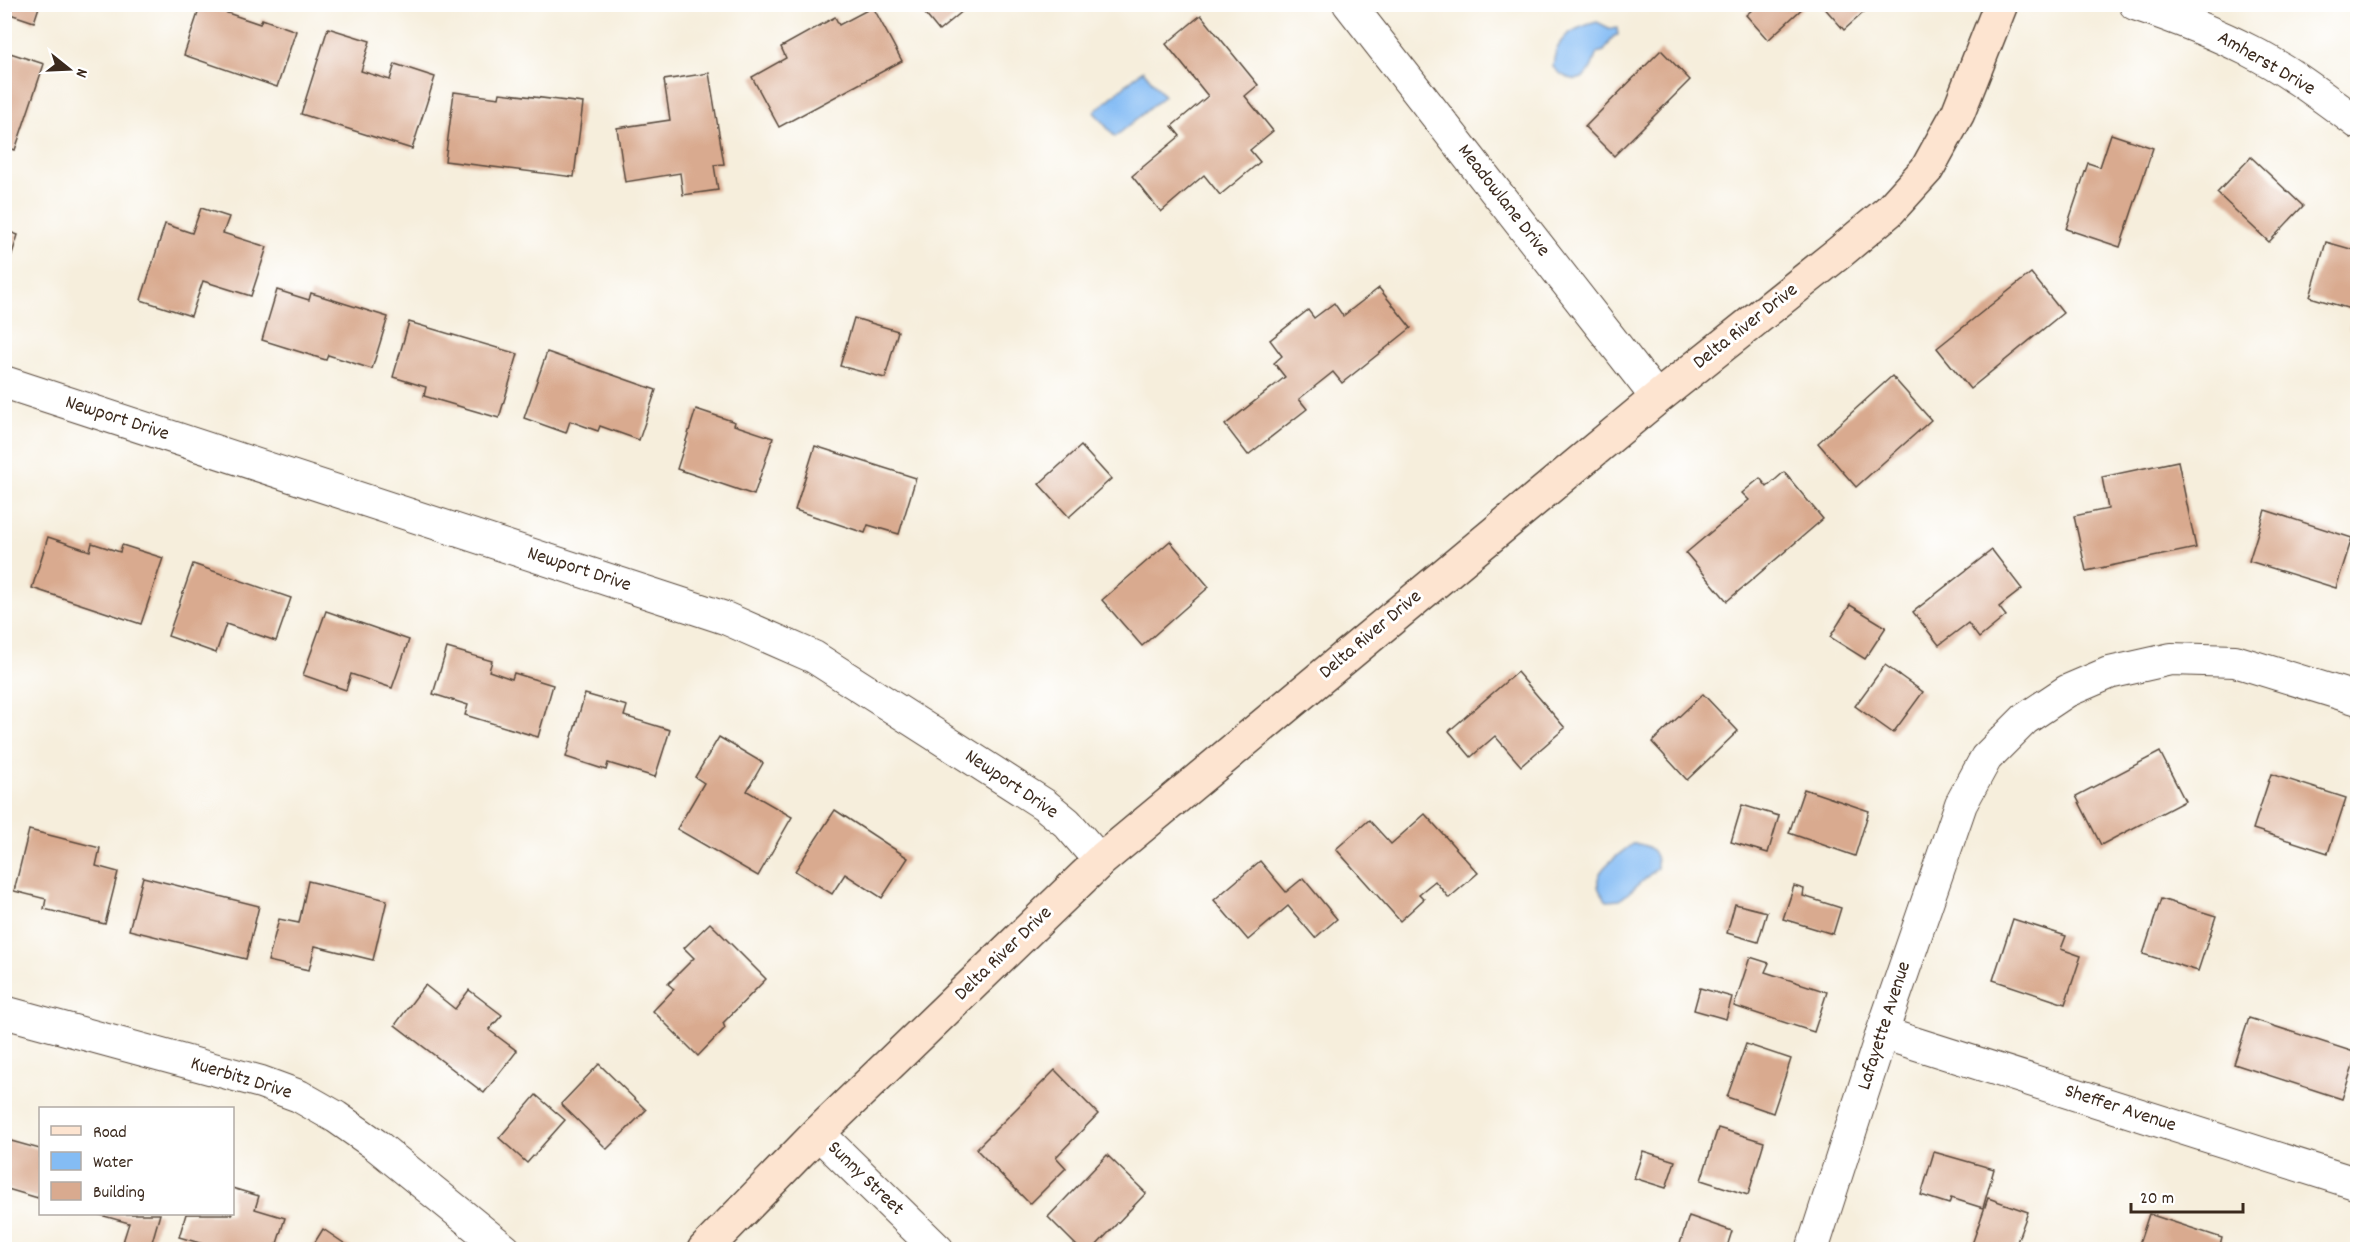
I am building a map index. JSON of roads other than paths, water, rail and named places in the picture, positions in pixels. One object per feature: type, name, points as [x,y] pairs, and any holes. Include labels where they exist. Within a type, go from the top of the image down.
[{"type":"street","name":"Meadowlane Drive","points":[[1349,4],[1657,398]]},
{"type":"street","name":"Delta River Drive","points":[[704,1250],[818,1133],[1100,861],[1657,398],[1889,211],[1928,170],[1958,113],[2001,4]]},
{"type":"street","name":"Amherst Drive","points":[[2135,4],[2178,18],[2252,51],[2320,95],[2358,123]]},
{"type":"street","name":"Newport Drive","points":[[4,382],[725,618],[814,657],[1046,805],[1067,823],[1100,861]]},
{"type":"street","name":"Lafayette Avenue","points":[[1812,1250],[1882,1033],[1961,804],[1986,758],[2025,719],[2067,691],[2109,673],[2171,659],[2235,661],[2358,699]]},
{"type":"street","name":"Kuerbitz Drive","points":[[4,1012],[261,1082],[299,1096],[336,1117],[376,1145],[505,1250]]},
{"type":"street","name":"Sheffer Avenue","points":[[1882,1033],[2358,1184]]},
{"type":"street","name":"Sunny Street","points":[[818,1133],[939,1250]]},
{"type":"water","points":[[1597,22],[1611,29],[1617,28],[1618,35],[1614,36],[1604,51],[1597,53],[1592,67],[1585,76],[1580,79],[1571,79],[1561,74],[1553,67],[1554,57],[1561,42],[1579,28]]},
{"type":"water","points":[[1143,70],[1164,96],[1115,137],[1094,112]]},
{"type":"water","points":[[1632,844],[1643,845],[1651,849],[1656,857],[1657,868],[1620,900],[1607,901],[1600,892],[1599,876],[1609,862]]}]
